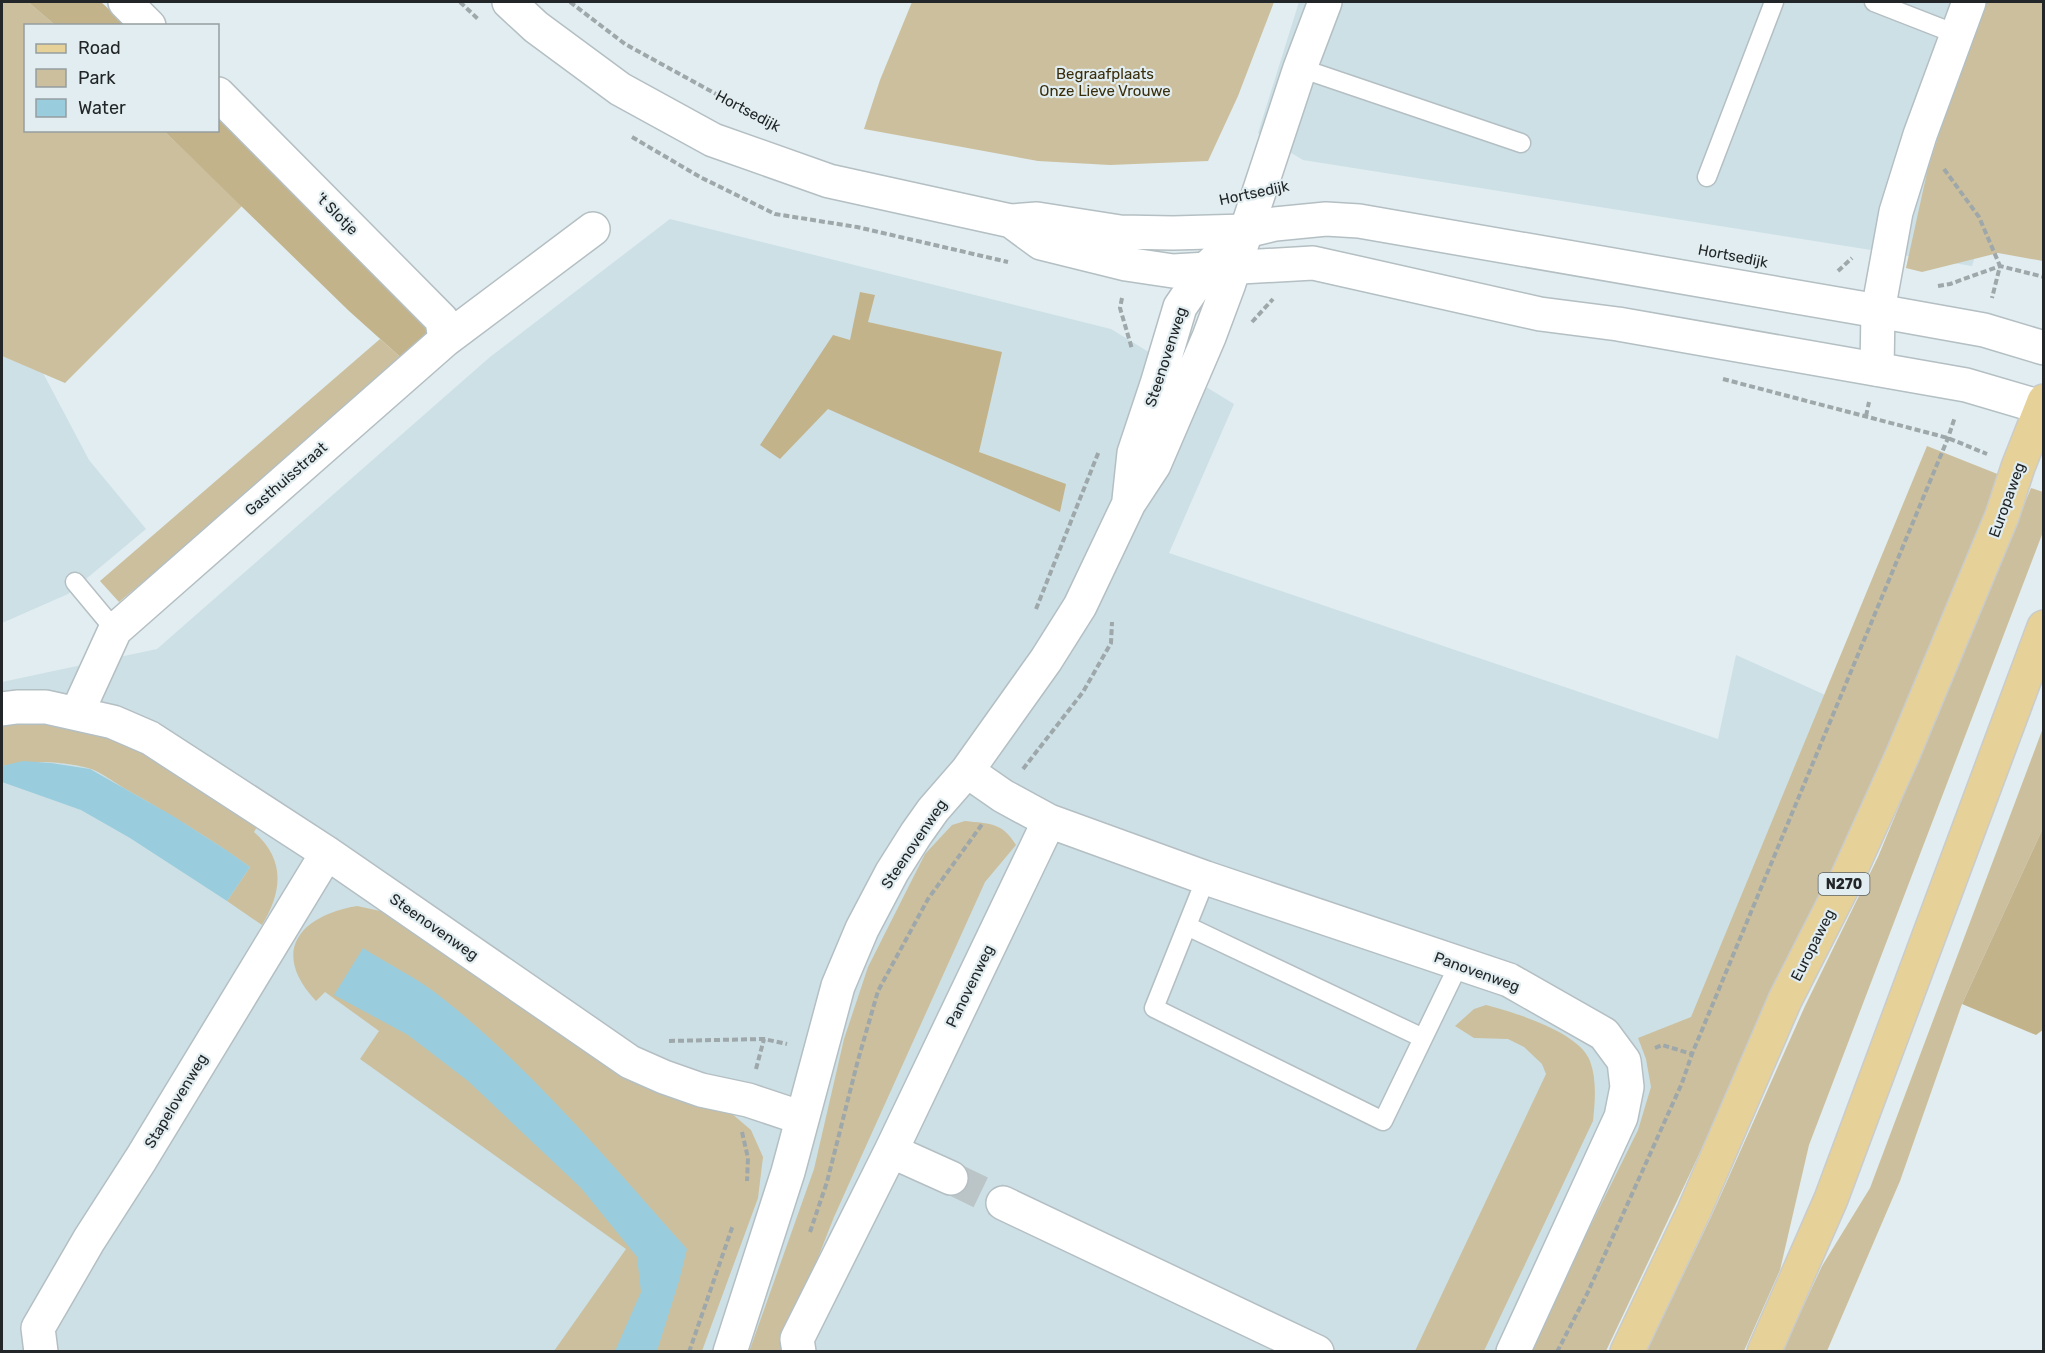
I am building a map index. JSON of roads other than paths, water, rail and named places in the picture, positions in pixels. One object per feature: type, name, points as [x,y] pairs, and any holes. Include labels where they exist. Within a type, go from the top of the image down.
[{"type":"main road","name":"Europaweg","points":[[1627,1352],[1694,1211],[1785,1000],[1848,878],[1903,754],[2002,516],[2018,467],[2043,405]]},
{"type":"main road","points":[[1764,1352],[1831,1199],[2043,627]]},
{"type":"street","points":[[126,2],[147,24]]},
{"type":"street","name":"Hortsedijk","points":[[509,2],[536,27],[620,89],[713,140],[829,181],[1011,221],[1037,219],[1120,232],[1246,231],[1275,224],[1326,219],[1359,221],[1881,296],[2043,348]]},
{"type":"street","name":"Steenovenweg","points":[[730,1352],[781,1193],[838,986],[867,919],[916,834],[966,771],[1046,660],[1080,606],[1129,503],[1134,453],[1180,307],[1220,269],[1246,231],[1300,68],[1325,2]]},
{"type":"street","points":[[1877,369],[1881,296],[1896,212],[1920,135],[1969,2]]},
{"type":"street","name":"'t Slotje","points":[[219,95],[442,320],[445,340]]},
{"type":"street","name":"Hortsedijk","points":[[1011,221],[1041,243],[1126,264],[1173,271],[1313,263],[1540,314],[1618,324],[1966,384],[2043,405]]},
{"type":"street","name":"Gasthuisstraat","points":[[77,713],[114,630],[445,340],[593,229]]},
{"type":"street","points":[[2,709],[46,706],[77,713]]},
{"type":"street","name":"Steenovenweg","points":[[77,713],[113,722],[150,738],[327,853],[615,1053],[664,1077],[701,1090],[748,1100],[802,1118]]},
{"type":"street","name":"Panovenweg","points":[[966,771],[1003,796],[1049,821],[1206,878],[1509,980],[1604,1034],[1624,1061],[1627,1087],[1621,1117],[1513,1352]]},
{"type":"street","name":"Panovenweg","points":[[799,1352],[797,1339],[891,1151],[1049,821]]},
{"type":"street","name":"Stapelovenweg","points":[[41,1352],[38,1328],[89,1240],[141,1159],[327,853]]},
{"type":"street","points":[[891,1151],[951,1178]]},
{"type":"street","points":[[1003,1203],[1317,1352]]},
{"type":"lane","points":[[1707,177],[1774,2]]},
{"type":"lane","points":[[1874,2],[1956,34]]},
{"type":"lane","points":[[1300,68],[1521,143]]},
{"type":"lane","points":[[75,582],[114,630]]},
{"type":"lane","points":[[1206,878],[1154,1008],[1383,1121],[1459,964]]},
{"type":"lane","points":[[1187,926],[1424,1038]]},
{"type":"water","points":[[23,761],[90,769],[173,816],[250,867],[227,901],[130,838],[81,810],[2,782],[2,766]]},
{"type":"water","points":[[363,948],[432,990],[507,1054],[569,1117],[687,1249],[657,1351],[615,1351],[641,1292],[637,1257],[581,1188],[468,1081],[408,1035],[334,995]]},
{"type":"tunnel","points":[[951,1178],[1003,1203]]},
{"type":"park label","name":"Begraafplaats Onze Lieve Vrouwe","points":[[1105,82]]}]
